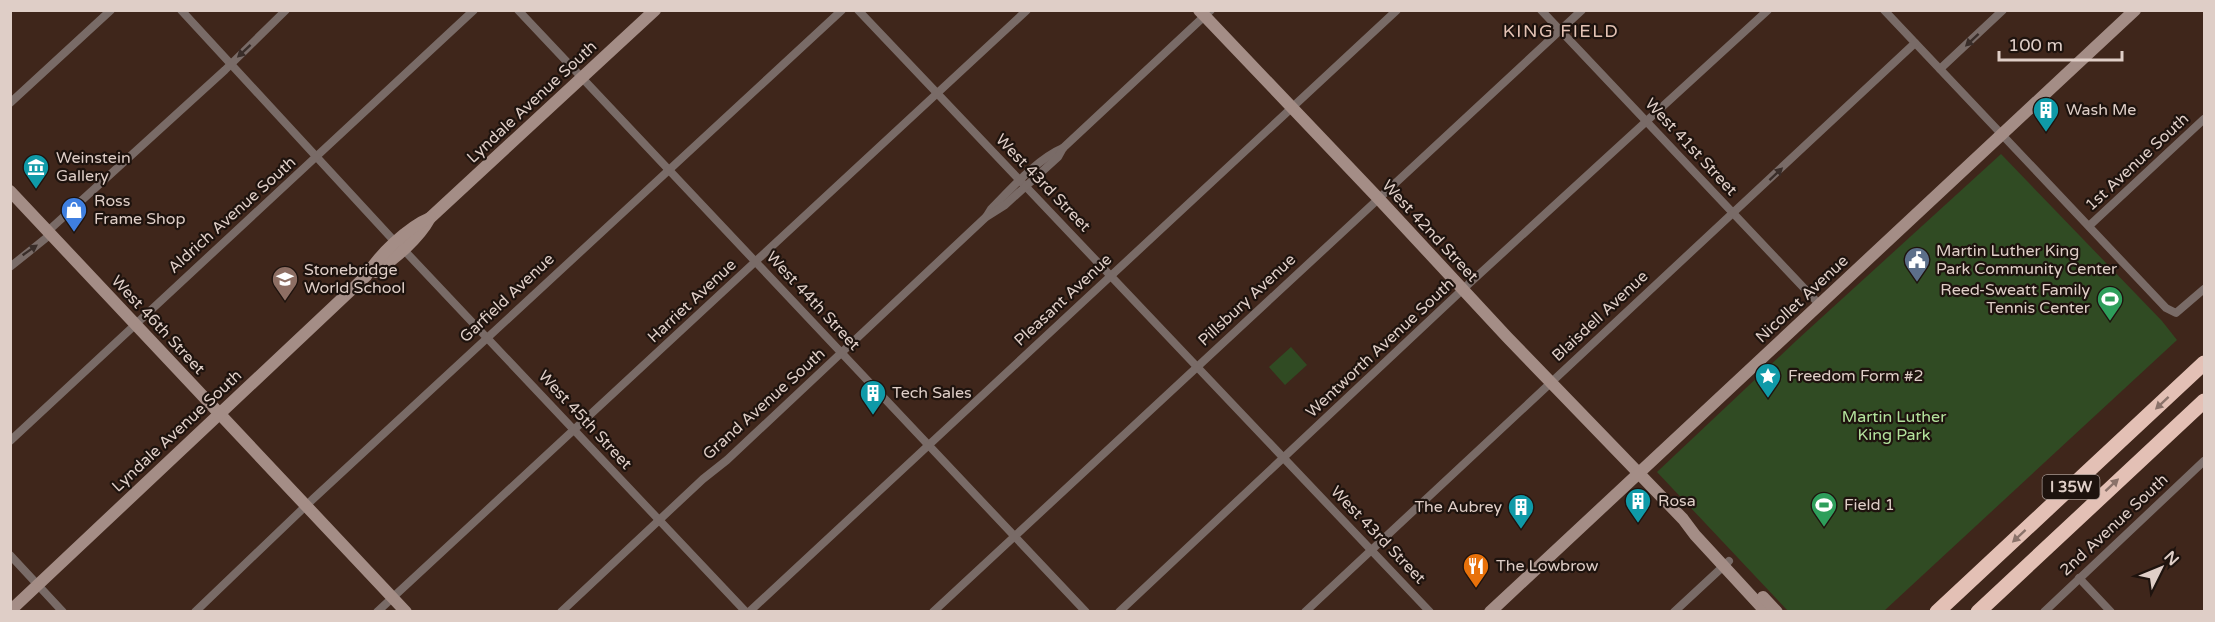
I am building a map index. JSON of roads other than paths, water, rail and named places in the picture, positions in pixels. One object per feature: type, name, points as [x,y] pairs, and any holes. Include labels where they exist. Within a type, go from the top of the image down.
[{"type":"highway","name":"I 35W","points":[[1937,612],[2205,363]]},
{"type":"highway","name":"I 35W","points":[[1978,612],[2205,401]]},
{"type":"main road","name":"Lyndale Avenue South","points":[[10,611],[366,276],[376,272],[418,223],[430,218],[656,10]]},
{"type":"main road","name":"Nicollet Avenue","points":[[1490,612],[2135,10]]},
{"type":"main road","name":"West 42nd Street","points":[[1205,12],[1462,290],[1639,472],[1695,535],[1726,563]]},
{"type":"main road","name":"West 46th Street","points":[[10,191],[406,612]]},
{"type":"main road","points":[[1726,563],[1766,612]]},
{"type":"main road","points":[[1726,563],[1777,612]]},
{"type":"street","points":[[10,103],[111,10]]},
{"type":"street","name":"West 45th Street","points":[[181,10],[400,246],[748,612]]},
{"type":"street","points":[[10,267],[230,65],[286,10]]},
{"type":"street","name":"Aldrich Avenue South","points":[[10,441],[474,10]]},
{"type":"street","name":"West 44th Street","points":[[518,10],[1086,612]]},
{"type":"street","name":"Garfield Avenue","points":[[195,612],[305,506],[842,10]]},
{"type":"street","name":"West 43rd Street","points":[[858,10],[1430,612]]},
{"type":"street","name":"Harriet Avenue","points":[[377,612],[1027,10]]},
{"type":"street","name":"Pleasant Avenue","points":[[748,612],[1397,10]]},
{"type":"street","name":"West 41st Street","points":[[1541,10],[1820,305]]},
{"type":"street","name":"Pillsbury Avenue","points":[[933,612],[1582,10]]},
{"type":"street","name":"Wentworth Avenue South","points":[[1119,612],[1462,290],[1768,10]]},
{"type":"street","points":[[1884,10],[2166,308],[2176,313],[2205,289]]},
{"type":"street","points":[[1940,69],[2003,10]]},
{"type":"street","name":"Grand Avenue South","points":[[561,612],[986,217],[1000,209],[1023,184],[1058,157],[1063,148],[1205,12]]},
{"type":"street","name":"Blaisdell Avenue","points":[[1305,612],[1915,43]]},
{"type":"street","name":"1st Avenue South","points":[[2089,226],[2205,119]]},
{"type":"street","name":"2nd Avenue South","points":[[2044,612],[2205,460]]},
{"type":"street","points":[[10,555],[63,612]]},
{"type":"street","points":[[1674,612],[1726,563]]},
{"type":"street","points":[[2079,578],[2111,612]]},
{"type":"place","name":"Wash Me","points":[[2046,133]]},
{"type":"place","name":"Weinstein Gallery","points":[[36,190]]},
{"type":"place","name":"Ross Frame Shop","points":[[74,233]]},
{"type":"place","name":"Martin Luther King Park Community Center","points":[[1917,283]]},
{"type":"place","name":"Stonebridge World School","points":[[285,302]]},
{"type":"place","name":"Reed-Sweatt Family Tennis Center","points":[[2110,322]]},
{"type":"place","name":"Freedom Form #2","points":[[1768,399]]},
{"type":"place","name":"Tech Sales","points":[[873,416]]},
{"type":"place","name":"Rosa","points":[[1638,524]]},
{"type":"place","name":"Field 1","points":[[1824,528]]},
{"type":"place","name":"The Aubrey","points":[[1521,530]]},
{"type":"place","name":"The Lowbrow","points":[[1476,589]]},
{"type":"district","name":"KING FIELD","points":[[1561,31]]},
{"type":"park label","name":"Martin Luther King Park","points":[[1894,426]]}]
